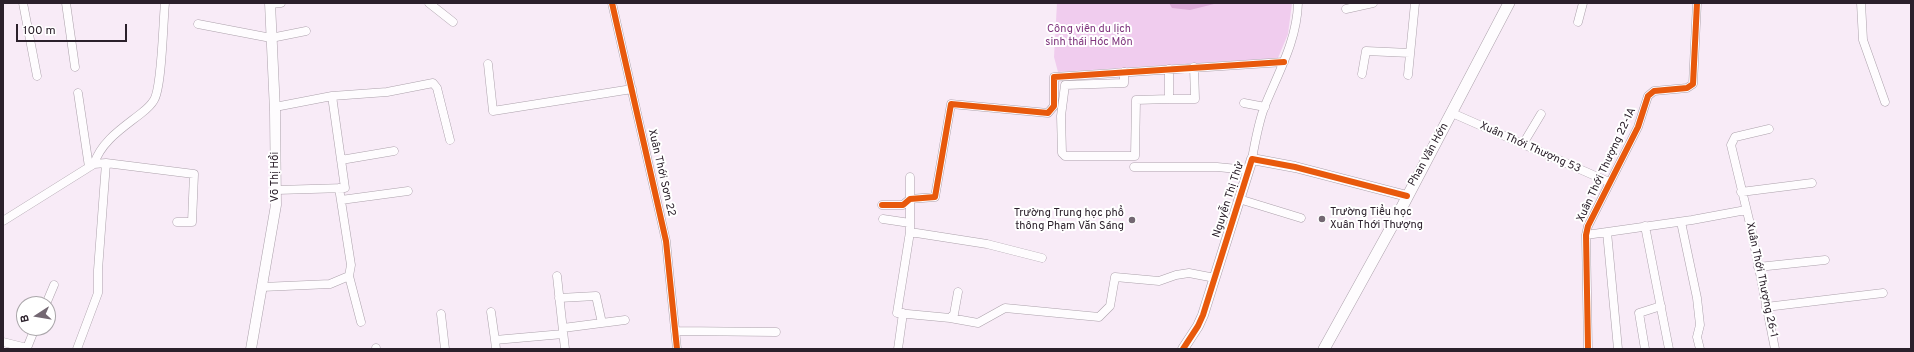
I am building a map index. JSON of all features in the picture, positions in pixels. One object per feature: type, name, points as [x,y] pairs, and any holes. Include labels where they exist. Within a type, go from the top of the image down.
[{"type":"main road","name":"Phan Văn Hớn","points":[[1324,349],[1452,113],[1509,3]]},
{"type":"street","points":[[23,3],[37,76]]},
{"type":"street","points":[[66,3],[75,67]]},
{"type":"street","points":[[92,166],[97,154],[109,139],[146,110],[154,100],[158,85],[164,3]]},
{"type":"street","points":[[270,4],[281,3]]},
{"type":"street","points":[[429,3],[453,22]]},
{"type":"street","name":"Xuân Thới Sơn 22","points":[[612,3],[666,241],[677,349]]},
{"type":"street","points":[[1252,160],[1259,122],[1291,46],[1298,18],[1298,3]]},
{"type":"street","points":[[1346,9],[1373,3]]},
{"type":"street","points":[[1408,75],[1415,3]]},
{"type":"street","points":[[1578,22],[1583,3]]},
{"type":"street","name":"Xuân Thới Thượng 22-1A","points":[[1588,349],[1586,235],[1588,226],[1638,127],[1648,96],[1654,91],[1688,88],[1693,84],[1696,3]]},
{"type":"street","points":[[1861,3],[1863,40],[1885,102]]},
{"type":"street","name":"Võ Thị Hồi","points":[[251,349],[276,205],[277,190],[270,4]]},
{"type":"street","points":[[198,24],[271,38],[306,31]]},
{"type":"street","points":[[1362,74],[1366,51],[1410,53]]},
{"type":"street","points":[[882,205],[903,205],[910,199],[935,197],[951,104],[1048,113],[1054,106],[1054,77],[1284,62]]},
{"type":"street","points":[[488,64],[493,111],[632,89]]},
{"type":"street","points":[[1124,72],[1124,83],[1064,85],[1061,116],[1062,153],[1066,156],[1135,156],[1136,100],[1195,99],[1194,67]]},
{"type":"street","points":[[1169,69],[1169,99]]},
{"type":"street","points":[[275,107],[332,96],[387,92],[432,83],[436,88],[450,140]]},
{"type":"street","points":[[78,93],[92,166]]},
{"type":"street","points":[[277,190],[344,188],[332,96]]},
{"type":"street","points":[[1244,103],[1265,107]]},
{"type":"street","name":"Xuân Thới Thượng 53","points":[[1452,113],[1609,182]]},
{"type":"street","points":[[1523,144],[1541,114]]},
{"type":"street","name":"Xuân Thới Thượng 26-1","points":[[1769,129],[1735,137],[1732,140],[1731,145],[1776,349]]},
{"type":"street","points":[[341,160],[394,150]]},
{"type":"street","name":"Nguyễn Thị Thử","points":[[1183,349],[1198,326],[1215,278],[1252,160],[1295,167],[1406,196]]},
{"type":"street","points":[[77,349],[98,293],[98,270],[106,163]]},
{"type":"street","points":[[3,221],[92,166],[106,163],[194,174],[192,222],[177,222]]},
{"type":"street","points":[[1134,167],[1217,167],[1248,170]]},
{"type":"street","points":[[910,177],[910,232],[897,313],[950,318],[978,323],[1005,308],[1099,317],[1110,306],[1115,277],[1159,281],[1176,275],[1188,273],[1215,278]]},
{"type":"street","points":[[1741,192],[1812,183]]},
{"type":"street","points":[[339,188],[351,265],[349,276],[361,322]]},
{"type":"street","points":[[341,200],[408,191]]},
{"type":"street","points":[[1239,199],[1301,218]]},
{"type":"street","points":[[1586,235],[1681,222],[1746,210]]},
{"type":"street","points":[[883,219],[910,223]]},
{"type":"street","points":[[1681,222],[1697,298],[1700,325],[1697,336],[1700,349]]},
{"type":"street","points":[[1645,226],[1669,349]]},
{"type":"street","points":[[910,232],[987,244],[1042,258]]},
{"type":"street","points":[[1607,232],[1618,349]]},
{"type":"street","points":[[1758,267],[1825,260]]},
{"type":"street","points":[[262,287],[330,284],[349,276]]},
{"type":"street","points":[[557,276],[565,349]]},
{"type":"street","points":[[49,296],[54,285]]},
{"type":"street","points":[[950,318],[954,314],[958,292]]},
{"type":"street","points":[[1766,307],[1883,293]]},
{"type":"street","points":[[559,298],[596,296],[602,323]]},
{"type":"street","points":[[1645,349],[1639,313],[1661,306]]},
{"type":"street","points":[[491,312],[496,349]]},
{"type":"street","points":[[898,349],[903,313]]},
{"type":"street","points":[[441,314],[445,349]]},
{"type":"street","points":[[495,340],[563,331],[625,320]]},
{"type":"street","points":[[675,331],[776,332]]},
{"type":"street","points":[[3,342],[27,348],[32,336]]},
{"type":"green space","name":"Công viên du lịch sinh thái Hóc Môn","points":[[1057,3],[1292,3],[1288,34],[1278,58],[1058,72],[1054,57]]},
{"type":"shaded area","points":[[1169,3],[1218,3],[1190,10],[1172,8]]},
{"type":"cycle path","points":[[612,3],[666,241],[677,349]]},
{"type":"cycle path","points":[[1588,349],[1586,235],[1588,226],[1638,127],[1648,96],[1654,91],[1687,88],[1693,84],[1697,3]]},
{"type":"cycle path","points":[[882,205],[903,205],[910,199],[935,197],[951,104],[1048,113],[1054,106],[1054,77],[1284,62]]},
{"type":"cycle path","points":[[1183,349],[1198,326],[1203,315],[1252,159],[1295,167],[1407,196]]},
{"type":"place","name":"Trường Tiểu học Xuân Thới Thượng","points":[[1322,219]]},
{"type":"place","name":"Trường Trung học phổ thông Phạm Văn Sáng","points":[[1132,220]]}]
